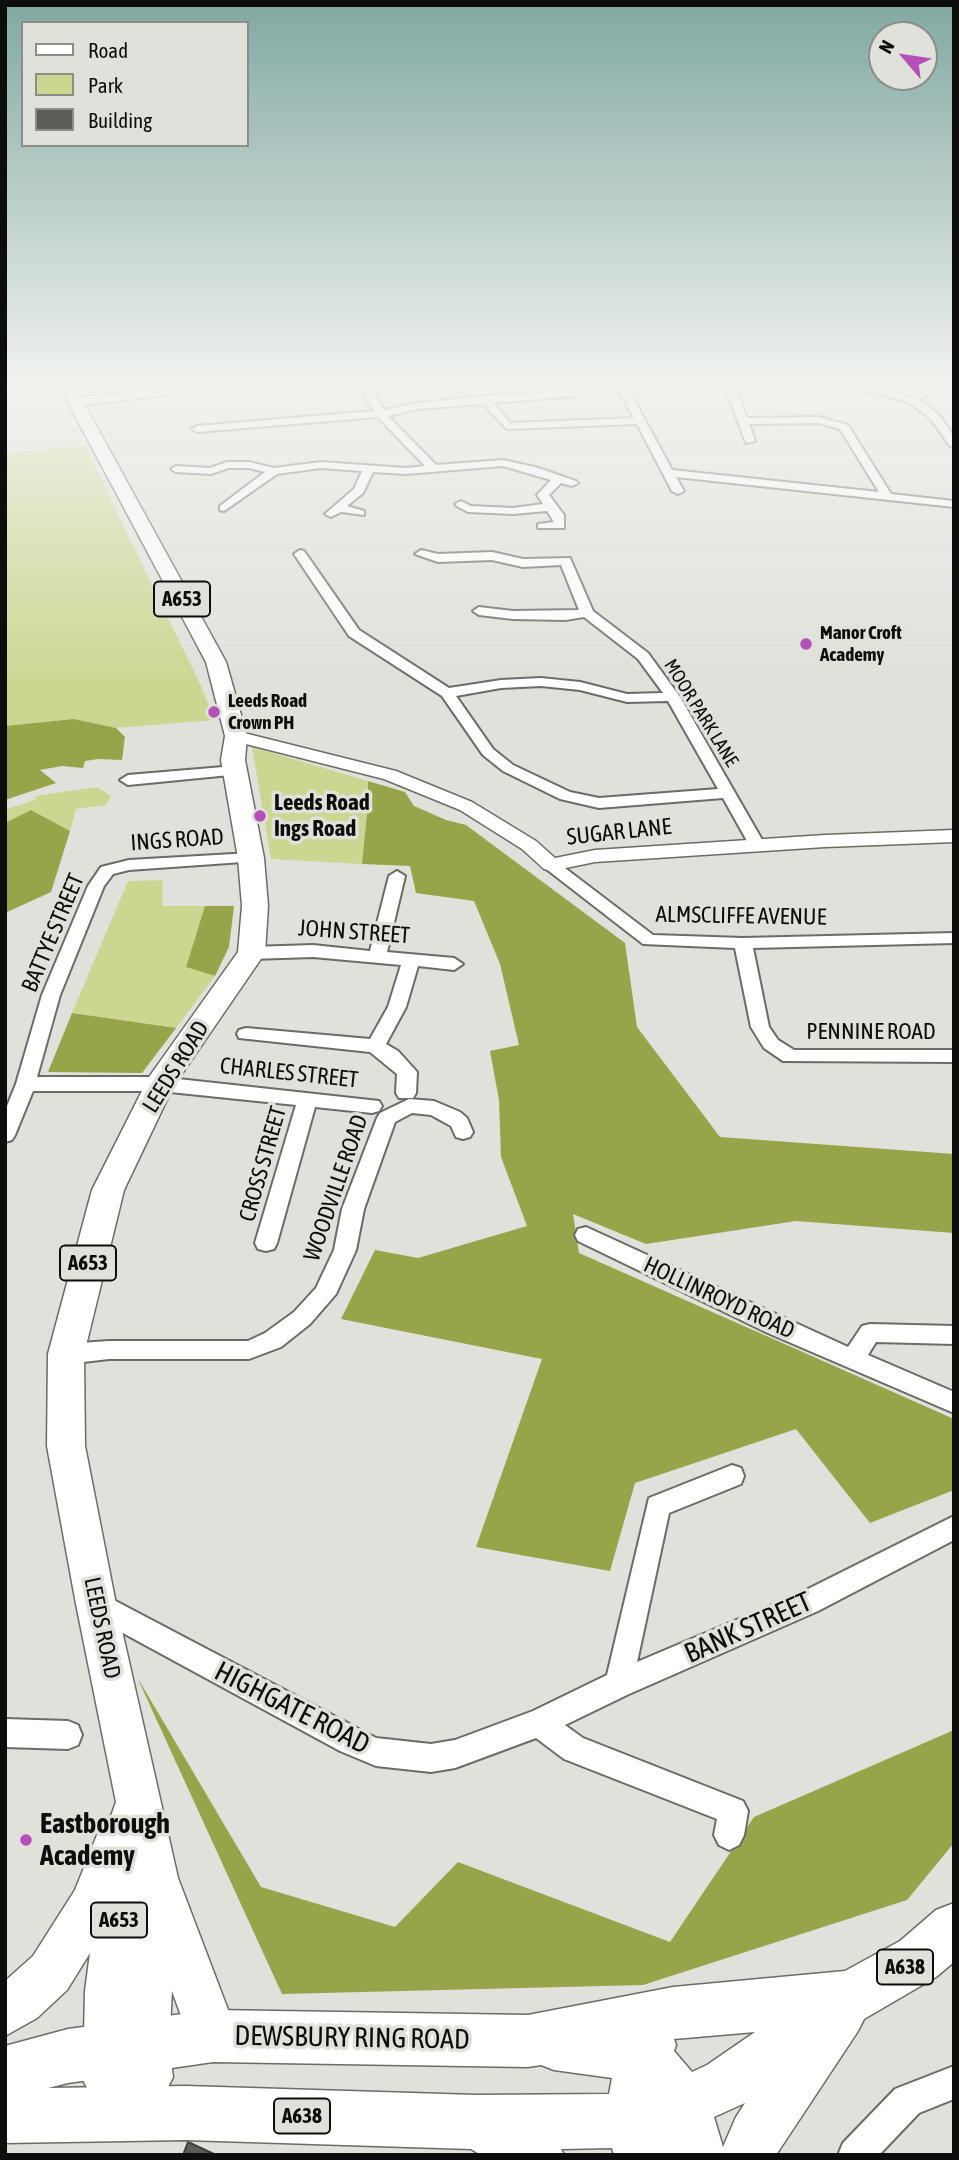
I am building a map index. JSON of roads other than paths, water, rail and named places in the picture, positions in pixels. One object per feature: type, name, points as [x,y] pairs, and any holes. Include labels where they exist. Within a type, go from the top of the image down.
[{"type":"highway","name":"A638","points":[[5,2116],[186,2113],[476,2122],[636,2138],[682,2103],[726,2084],[850,1997],[918,1959],[954,1927]]},
{"type":"highway","name":"A638","points":[[686,2011],[850,1997]]},
{"type":"highway","points":[[748,2155],[755,2136],[850,1997]]},
{"type":"highway","name":"DEWSBURY RING ROAD","points":[[5,2073],[68,2056],[213,2036],[528,2041],[686,2011]]},
{"type":"highway","points":[[636,2138],[643,2056],[686,2011]]},
{"type":"highway","name":"A638","points":[[528,2041],[643,2056]]},
{"type":"highway","points":[[643,2056],[682,2103],[698,2155]]},
{"type":"highway","points":[[476,2122],[536,2155]]},
{"type":"main road","name":"LEEDS ROAD","points":[[117,481],[216,662],[236,736],[233,760],[251,858],[255,906],[251,953],[160,1084],[108,1190],[66,1354],[66,1446],[96,1604],[155,1878],[213,2036]]},
{"type":"main road","name":"LEEDS ROAD","points":[[126,2048],[109,1992],[137,1789]]},
{"type":"main road","points":[[5,2011],[50,1973],[93,1905],[137,1789]]},
{"type":"main road","name":"LEEDS ROAD","points":[[128,2114],[108,2080],[126,2048],[155,1878]]},
{"type":"street","points":[[225,508],[261,481]]},
{"type":"street","points":[[360,513],[335,511],[359,491],[363,481]]},
{"type":"street","points":[[542,526],[560,526],[558,515],[543,495],[556,481]]},
{"type":"street","points":[[563,481],[572,484]]},
{"type":"street","points":[[674,481],[678,491]]},
{"type":"street","points":[[750,481],[954,504]]},
{"type":"street","points":[[878,481],[887,496]]},
{"type":"street","points":[[463,510],[513,511],[550,507]]},
{"type":"street","points":[[300,554],[354,633],[447,693],[488,752],[508,768],[565,796],[599,803],[728,793]]},
{"type":"street","points":[[421,554],[435,562],[492,556],[523,563],[566,561],[587,613],[565,616],[513,615],[473,610]]},
{"type":"street","name":"MOOR PARK LANE","points":[[587,613],[643,656],[673,698],[757,845]]},
{"type":"street","points":[[447,693],[501,684],[541,682],[580,687],[627,698],[673,698]]},
{"type":"street","name":"SUGAR LANE","points":[[236,736],[390,775],[466,806],[529,845],[551,865],[595,856],[954,836]]},
{"type":"street","points":[[128,780],[235,771]]},
{"type":"street","name":"INGS ROAD","points":[[107,870],[129,865],[251,858]]},
{"type":"street","name":"ALMSCLIFFE AVENUE","points":[[551,865],[649,940],[743,943],[954,938]]},
{"type":"street","name":"BATTYE STREET","points":[[5,1135],[26,1084],[51,995],[96,886],[107,870]]},
{"type":"street","points":[[377,957],[397,876]]},
{"type":"street","name":"PENNINE ROAD","points":[[743,943],[760,1027],[771,1044],[790,1056],[954,1056]]},
{"type":"street","name":"JOHN STREET","points":[[251,953],[313,951],[454,964]]},
{"type":"street","points":[[374,1046],[396,1009],[411,960]]},
{"type":"street","points":[[246,1034],[344,1041],[374,1046],[391,1056],[407,1072],[406,1093]]},
{"type":"street","name":"CHARLES STREET","points":[[26,1084],[160,1084],[372,1106]]},
{"type":"street","name":"CROSS STREET","points":[[266,1243],[307,1100]]},
{"type":"street","name":"WOODVILLE ROAD","points":[[66,1354],[109,1350],[248,1350],[273,1340],[302,1318],[325,1294],[345,1250],[353,1209],[387,1118],[409,1107],[434,1108],[460,1123],[463,1132]]},
{"type":"street","name":"HOLLINROYD ROAD","points":[[586,1235],[776,1326],[954,1403]]},
{"type":"street","points":[[853,1358],[870,1333],[954,1335]]},
{"type":"street","points":[[619,1684],[658,1506],[732,1476]]},
{"type":"street","name":"BANK STREET","points":[[539,1723],[619,1684],[809,1602],[954,1527]]},
{"type":"street","name":"HIGHGATE ROAD","points":[[96,1604],[321,1728],[376,1752],[431,1758],[455,1754],[539,1723]]},
{"type":"street","points":[[539,1723],[574,1749],[733,1811],[730,1835]]},
{"type":"street","points":[[5,1733],[68,1735]]},
{"type":"street","points":[[855,2155],[907,2101],[954,2082]]},
{"type":"place","name":"Manor Croft Academy","points":[[806,644]]},
{"type":"place","name":"Leeds Road Crown PH","points":[[214,712]]},
{"type":"place","name":"Leeds Road Ings Road","points":[[260,816]]},
{"type":"place","name":"Eastborough Academy","points":[[26,1840]]}]
